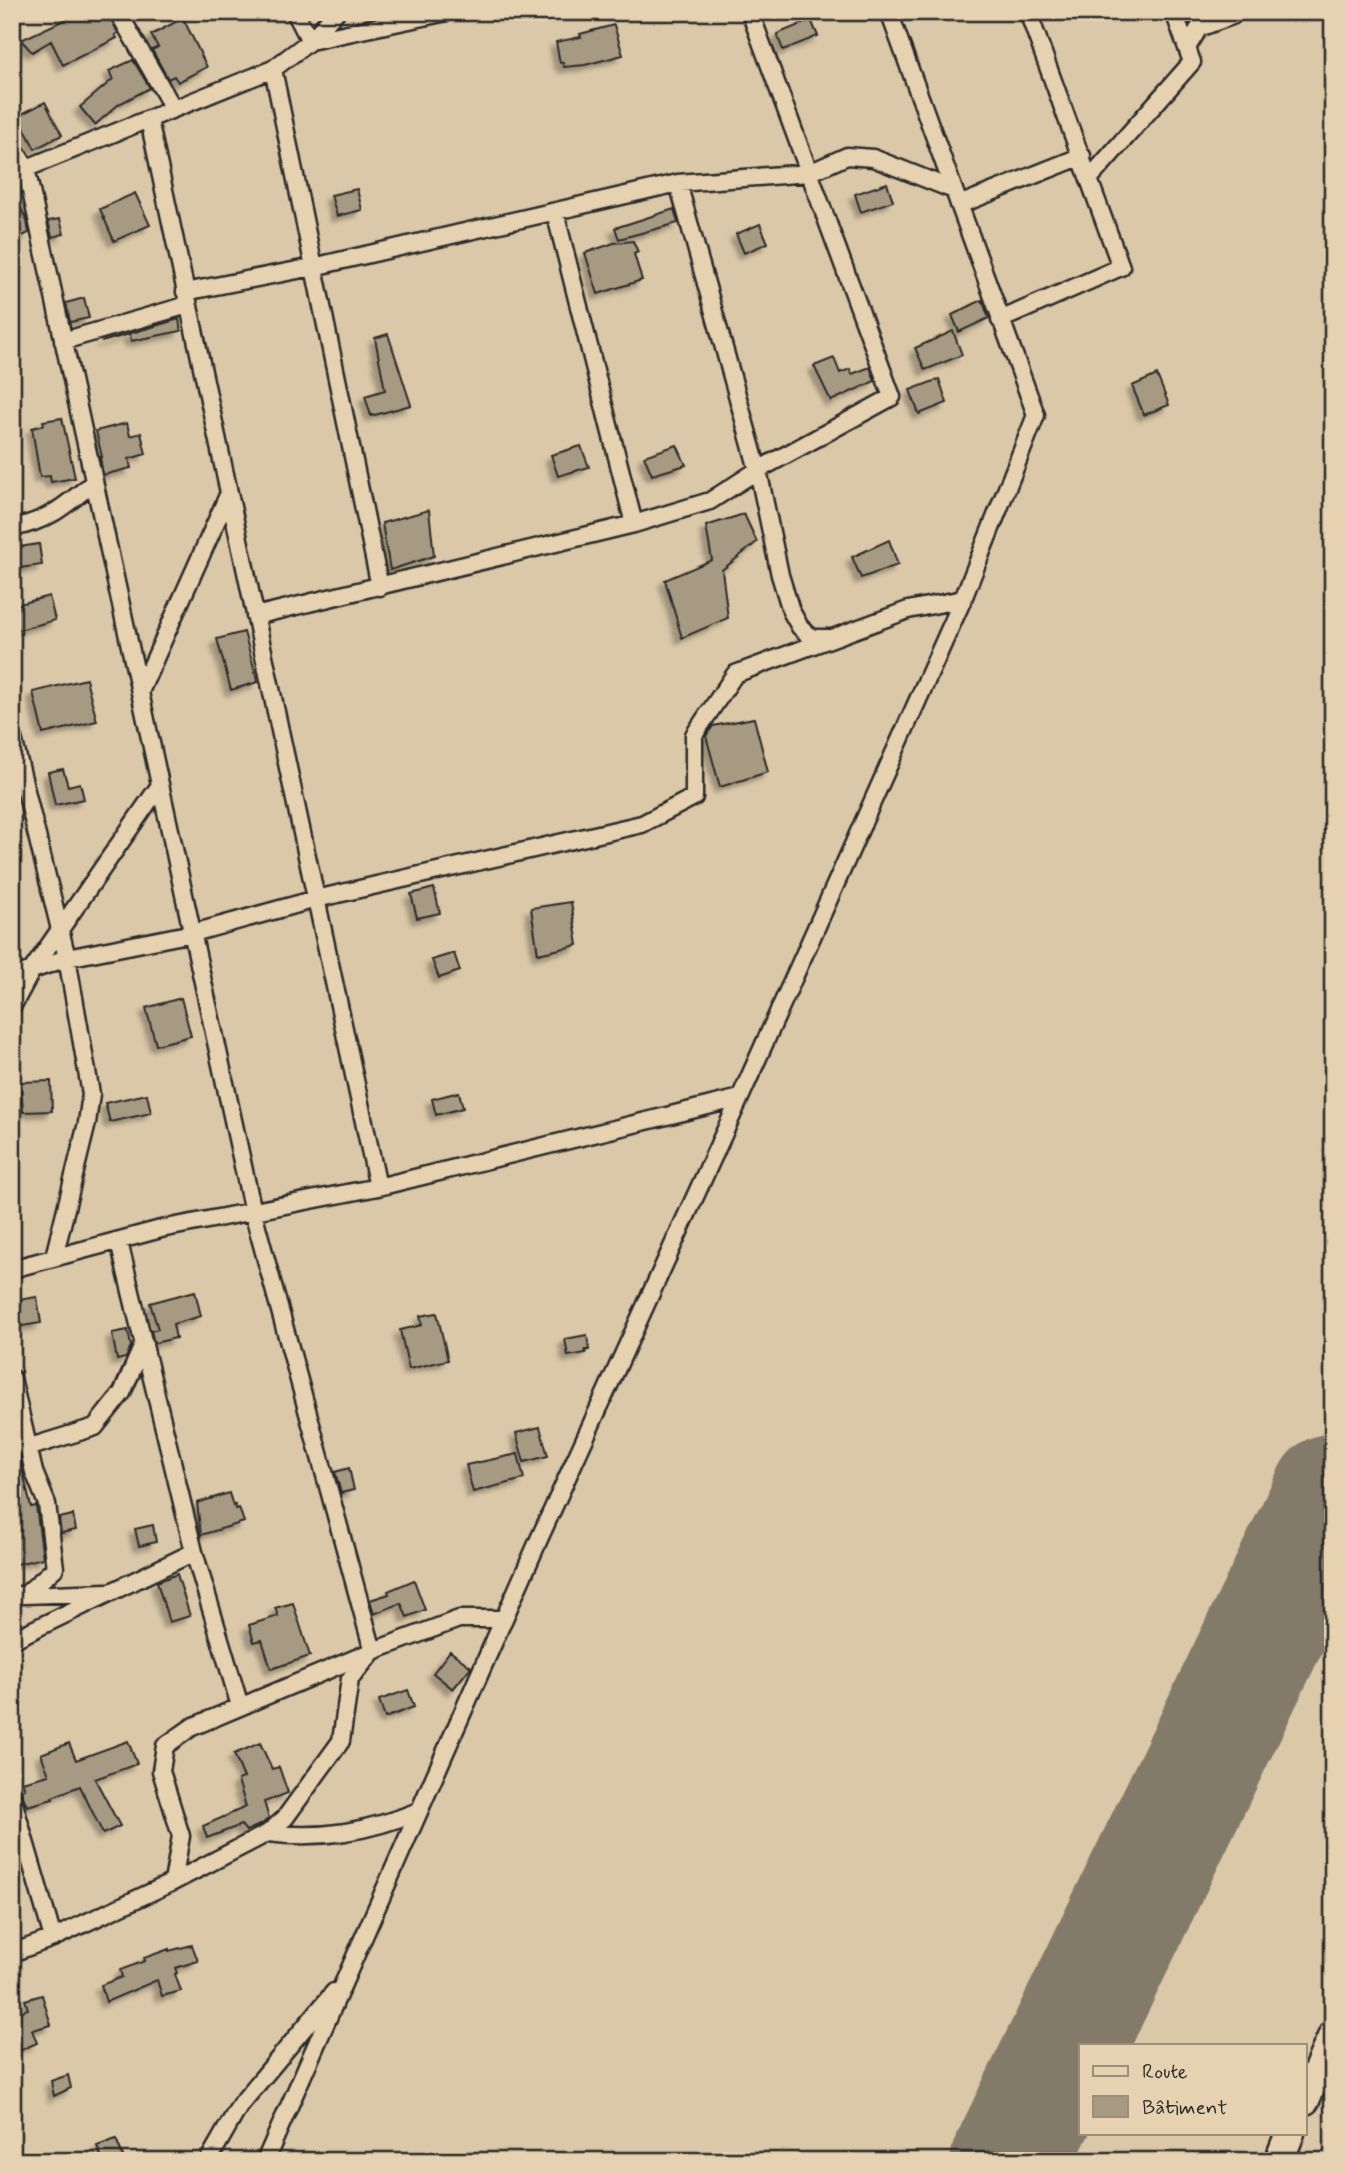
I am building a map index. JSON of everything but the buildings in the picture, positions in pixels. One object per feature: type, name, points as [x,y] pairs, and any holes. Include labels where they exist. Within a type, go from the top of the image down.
[{"type":"highway","points":[[1306,2098],[1333,2035]]},
{"type":"highway","points":[[1279,2161],[1290,2134]]},
{"type":"street","points":[[118,12],[173,108]]},
{"type":"street","points":[[295,12],[310,41]]},
{"type":"street","points":[[19,171],[273,69],[310,41],[337,12]]},
{"type":"street","points":[[310,41],[447,12]]},
{"type":"street","points":[[255,615],[634,524],[710,501],[758,470],[892,397],[750,12]]},
{"type":"street","points":[[265,2161],[504,1619],[963,599],[1036,415],[890,12]]},
{"type":"street","points":[[1000,320],[1121,267],[1028,12]]},
{"type":"street","points":[[1090,178],[1192,62],[1174,12]]},
{"type":"street","points":[[1186,48],[1199,28],[1232,16],[1233,12]]},
{"type":"street","points":[[273,69],[380,586]]},
{"type":"street","points":[[149,121],[378,1187]]},
{"type":"street","points":[[12,145],[63,341],[253,1212],[373,1651]]},
{"type":"street","points":[[63,341],[187,299],[313,267],[678,183],[809,173],[855,155],[873,158],[956,198],[1082,156]]},
{"type":"street","points":[[678,183],[758,470],[780,575],[791,611],[800,627],[812,638],[827,639],[908,610],[963,599]]},
{"type":"street","points":[[555,212],[634,524]]},
{"type":"street","points":[[12,528],[33,524],[57,513],[94,482]]},
{"type":"street","points":[[140,692],[229,493]]},
{"type":"street","points":[[12,977],[67,958],[192,933],[316,899],[642,824],[694,797],[694,735],[735,674],[908,610]]},
{"type":"street","points":[[12,734],[67,958],[91,1094],[88,1123],[54,1258]]},
{"type":"street","points":[[12,1007],[32,970],[160,785]]},
{"type":"street","points":[[12,1269],[161,1229],[378,1187],[740,1098]]},
{"type":"street","points":[[119,1242],[194,1552],[240,1706]]},
{"type":"street","points":[[27,1448],[95,1427],[122,1393],[144,1343]]},
{"type":"street","points":[[12,1378],[27,1448],[47,1504],[55,1568],[19,1595]]},
{"type":"street","points":[[12,1640],[194,1552]]},
{"type":"street","points":[[19,1595],[113,1592]]},
{"type":"street","points":[[173,1882],[181,1836],[161,1771],[165,1746],[192,1727],[240,1706],[458,1619],[504,1619]]},
{"type":"street","points":[[12,1953],[53,1938],[173,1882],[268,1833],[285,1818],[341,1741],[350,1679],[373,1651]]},
{"type":"street","points":[[12,1797],[53,1938]]},
{"type":"street","points":[[268,1833],[299,1837],[366,1829],[419,1811]]},
{"type":"street","points":[[208,2161],[240,2105],[346,1978]]},
{"type":"runway","points":[[1010,2161],[1333,1493]]}]
